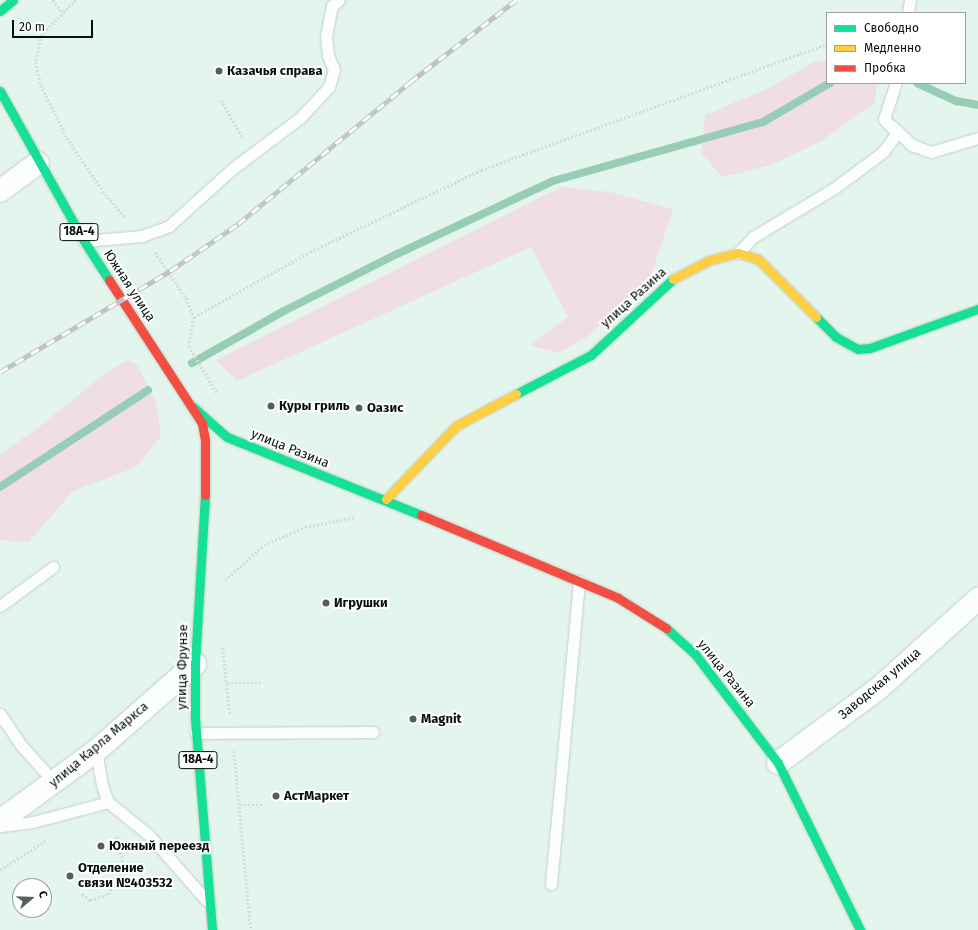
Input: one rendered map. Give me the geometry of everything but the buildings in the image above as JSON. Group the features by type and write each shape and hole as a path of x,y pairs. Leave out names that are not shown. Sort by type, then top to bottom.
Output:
{"street":[{"path":"0,11 13,0"},
{"name":"Южная улица","path":"0,91 38,163 84,241 193,407"},
{"path":"0,191 38,163"},
{"path":"738,253 758,259 836,337 858,349 870,348 978,309"},
{"name":"улица Разина","path":"386,499 456,426 591,355 668,281 710,260 738,253"},
{"name":"улица Разина","path":"193,407 227,437 386,499 579,581 618,598 660,622 683,643 726,692 778,763 860,930"},
{"name":"улица Фрунзе","path":"193,407 202,422 205,440 205,504 195,664 196,733 212,930"},
{"name":"Заводская улица","path":"778,763 878,688 978,599"},
{"name":"улица Карла Маркса","path":"0,821 55,783 96,751 195,664"}],"lane":[{"path":"84,241 142,236 169,226 252,154 300,118 330,87 334,70 328,55 326,36 332,6 339,0"},
{"path":"908,12 910,0"},
{"path":"884,119 895,85"},
{"path":"884,119 912,145 931,152 978,138"},
{"path":"738,253 753,237 833,189 883,152 897,132 884,119"},
{"path":"0,606 53,567"},
{"path":"551,884 579,581"},
{"path":"0,714 21,745 55,783"},
{"path":"196,733 373,732"},
{"path":"96,751 108,802 149,835 209,903"},
{"path":"0,826 33,822 108,802"}],"path":[{"path":"53,0 63,13"},
{"path":"76,0 42,35 36,62 41,85 71,144 105,194 171,272 194,317 189,346 207,375 219,400"},
{"path":"194,317 310,252 481,170 826,44"},
{"path":"221,100 252,154"},
{"path":"224,582 264,545 305,527 361,517"},
{"path":"223,647 240,805 251,930"},
{"path":"227,683 261,683"},
{"path":"82,894 90,900 108,894 120,877 123,866 108,802"},
{"path":"240,805 263,805"}],"shaded area":[{"path":"826,60 826,84 877,84 875,103 821,141 772,165 722,177 702,154 705,115 769,88 812,63"},
{"path":"561,187 610,192 673,209 651,275 590,335 559,353 529,345 568,317 531,247 237,381 216,360"},
{"path":"129,360 138,366 156,403 161,436 136,467 73,491 29,542 0,540 0,454 38,428 108,371"}],"waterway":[{"path":"192,363 284,311 397,254 553,181 763,122 828,84"},
{"path":"919,84 956,101 978,105"},
{"path":"0,487 148,390"}],"railway":[{"path":"0,372 170,271 238,224 410,82 516,0"}],"traffic: fast":[{"path":"0,11 13,0"},
{"path":"0,91 84,241 109,280"},
{"path":"516,394 591,355 673,279"},
{"path":"816,317 836,337 858,349 870,348 978,309"},
{"path":"193,407 227,437 421,515"},
{"path":"205,495 195,664 195,718 212,930"},
{"path":"666,628 695,654 778,763 860,930"}],"traffic: slow":[{"path":"673,279 710,260 738,253 758,259 816,317"},
{"path":"386,499 456,426 516,394"}],"traffic: jam":[{"path":"109,280 202,423 205,440 205,495"},
{"path":"421,515 618,598 666,628"}],"place":[{"name":"Казачья справа","path":"219,71"},
{"name":"Куры гриль","path":"271,406"},
{"name":"Оазис","path":"359,408"},
{"name":"Игрушки","path":"326,603"},
{"name":"Magnit","path":"413,719"},
{"name":"АстМаркет","path":"276,796"},
{"name":"Южный переезд","path":"101,846"},
{"name":"Отделение связи №403532","path":"70,876"}]}
